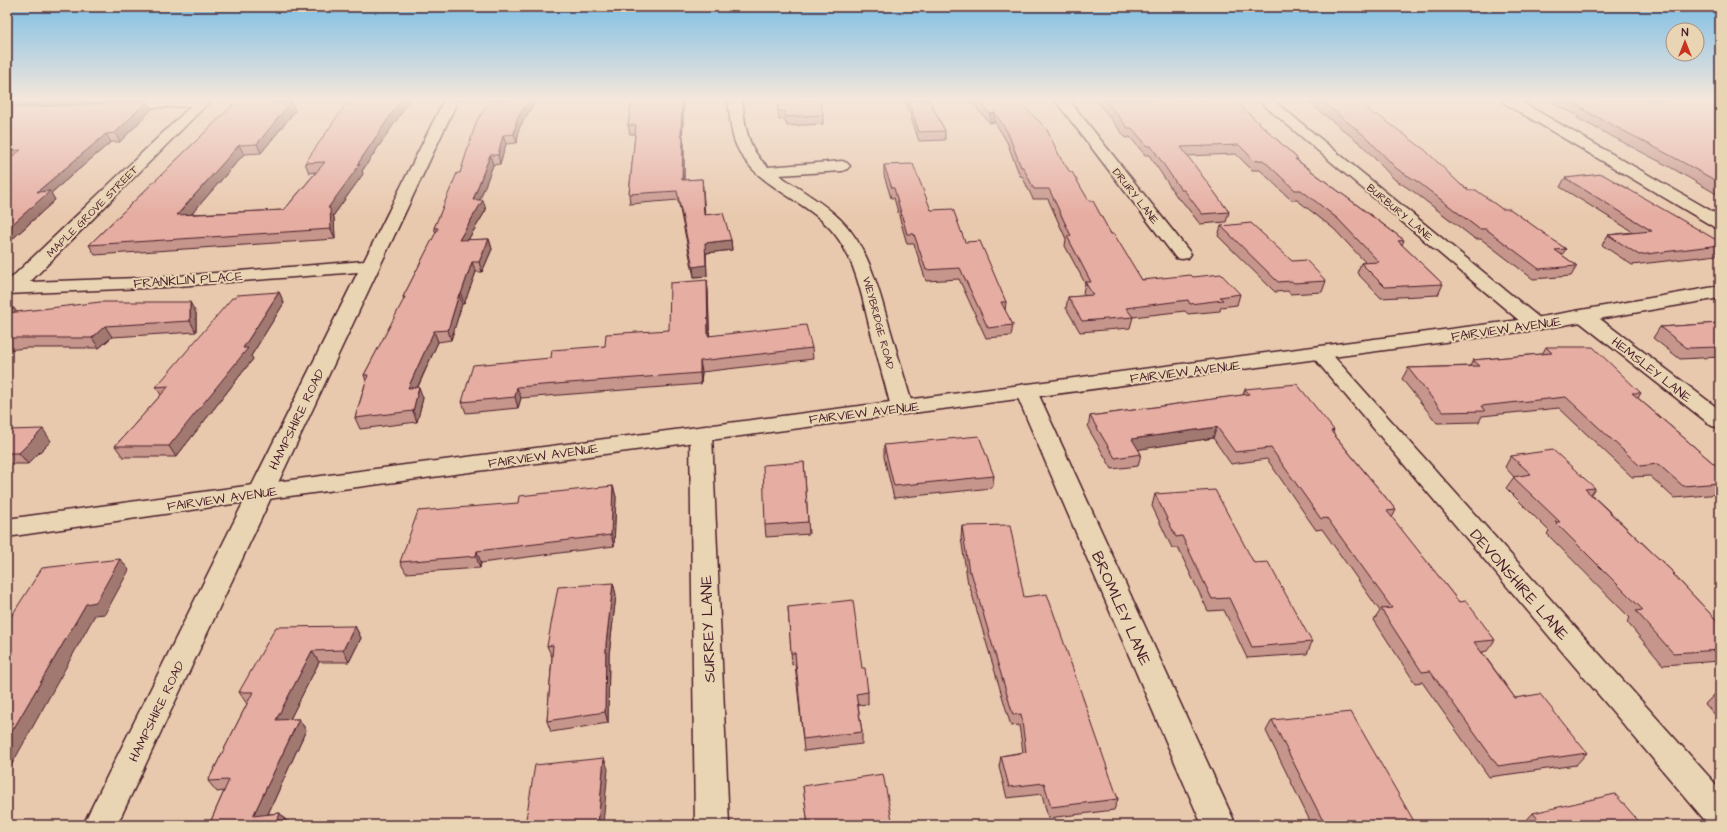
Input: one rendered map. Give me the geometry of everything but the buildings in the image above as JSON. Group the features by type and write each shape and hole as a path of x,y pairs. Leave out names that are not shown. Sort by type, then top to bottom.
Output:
{"street":[{"name":"MAPLE GROVE STREET","path":"10,288 164,139"},
{"name":"HAMPSHIRE ROAD","path":"100,825 432,139"},
{"name":"WEYBRIDGE ROAD","path":"741,139 743,146 754,162 765,172 826,214 846,236 866,273 902,407"},
{"name":"DRURY LANE","path":"1092,139 1182,254"},
{"name":"BURBURY LANE","path":"1312,139 1535,324"},
{"path":"1576,139 1720,223"},
{"path":"765,172 842,166"},
{"name":"FRANKLIN PLACE","path":"10,288 166,282 369,266"},
{"name":"FAIRVIEW AVENUE","path":"7,528 260,492 902,407 1321,354 1535,324 1720,292"},
{"name":"HEMSLEY LANE","path":"1584,316 1720,421"},
{"name":"DEVONSHIRE LANE","path":"1321,354 1720,814"},
{"name":"BROMLEY LANE","path":"1026,391 1219,825"},
{"name":"SURREY LANE","path":"701,434 712,825"}]}
